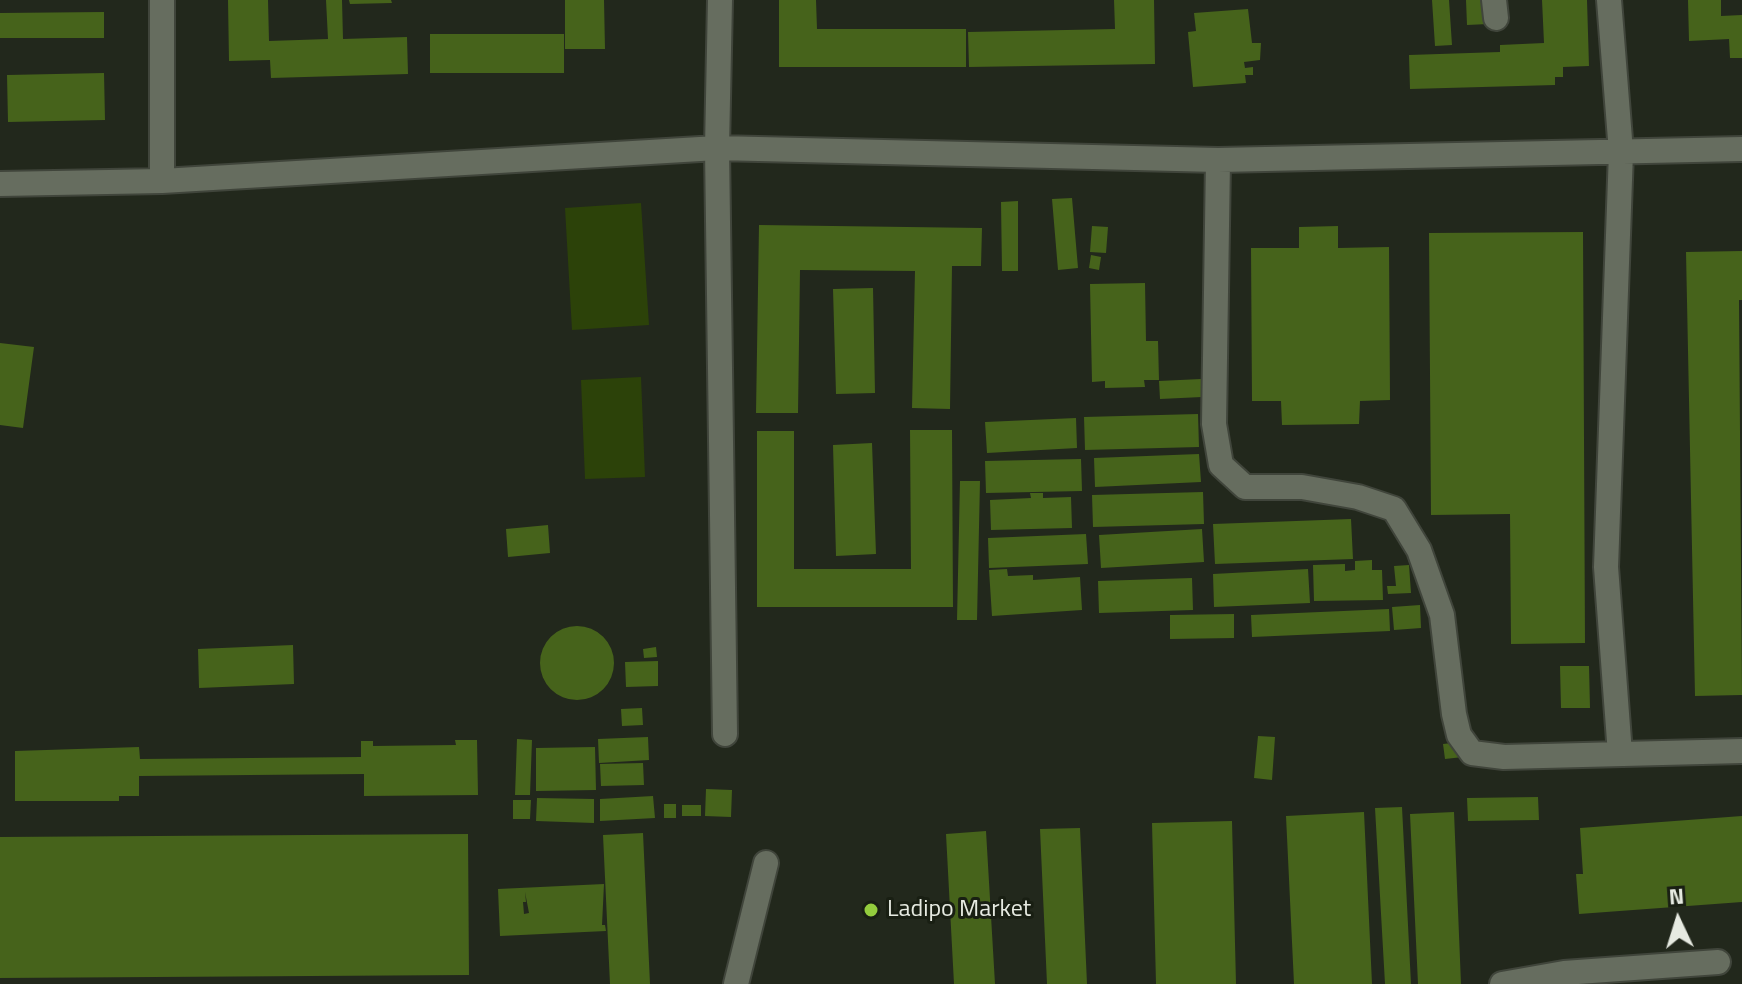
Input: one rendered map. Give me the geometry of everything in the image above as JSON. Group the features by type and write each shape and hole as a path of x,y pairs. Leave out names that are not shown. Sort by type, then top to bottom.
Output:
{"street":[{"path":"162,0 162,181"},
{"path":"720,0 717,148 725,734"},
{"path":"1609,0 1621,152 1606,567 1620,754"},
{"path":"0,184 162,181 717,148 1218,160 1742,149"},
{"path":"1218,160 1214,424 1221,465 1245,487 1302,487 1358,497 1394,509 1419,550 1442,615 1454,714 1459,735 1472,753 1504,757 1742,751"},
{"path":"736,984 766,863"},
{"path":"1502,984 1564,973 1718,962"}],"green space":[{"path":"641,203 649,325 572,330 565,208"},
{"path":"641,377 645,477 585,479 581,380"}],"building":[{"path":"228,0 268,0 269,41 328,39 326,0 342,0 343,39 407,37 408,74 271,78 270,60 229,61"},
{"path":"349,0 391,0 392,3 350,4"},
{"path":"565,0 604,0 605,49 565,49"},
{"path":"779,0 816,0 817,29 966,29 966,67 779,67"},
{"path":"1114,0 1154,0 1155,64 969,67 968,32 1115,29"},
{"path":"1432,0 1449,0 1452,45 1435,46"},
{"path":"1466,0 1487,0 1488,24 1467,25"},
{"path":"1542,0 1587,0 1589,66 1563,67 1563,77 1555,77 1555,85 1410,89 1409,55 1500,52 1500,45 1544,43"},
{"path":"1688,0 1721,0 1721,16 1742,15 1742,58 1730,58 1729,39 1689,41"},
{"path":"1248,9 1252,43 1261,43 1260,60 1244,62 1245,68 1253,67 1253,75 1245,75 1246,83 1193,87 1188,32 1196,31 1194,13"},
{"path":"104,12 104,38 0,38 0,13"},
{"path":"430,34 564,34 564,73 430,73"},
{"path":"104,73 105,120 8,122 7,75"},
{"path":"1072,198 1078,268 1058,270 1052,199"},
{"path":"1018,201 1018,271 1002,271 1001,202"},
{"path":"759,225 982,228 981,266 952,266 950,409 912,408 915,271 800,270 798,413 756,413"},
{"path":"1092,226 1108,227 1106,253 1090,252"},
{"path":"1338,226 1338,248 1389,247 1390,400 1360,401 1359,424 1282,425 1281,401 1252,401 1251,248 1299,248 1299,227"},
{"path":"1583,232 1585,643 1511,644 1510,514 1431,515 1429,233"},
{"path":"1742,251 1742,300 1739,300 1742,695 1695,696 1686,252"},
{"path":"1091,255 1101,257 1099,270 1089,268"},
{"path":"1145,283 1146,341 1158,341 1159,380 1144,380 1145,387 1105,388 1105,381 1092,382 1090,284"},
{"path":"873,288 875,393 836,394 833,289"},
{"path":"0,343 34,347 23,428 0,425"},
{"path":"1201,379 1202,397 1160,399 1159,381"},
{"path":"1198,414 1199,447 1085,450 1084,417"},
{"path":"1076,418 1077,448 987,453 985,422"},
{"path":"910,430 952,430 953,607 757,607 757,431 794,431 794,569 911,569"},
{"path":"872,443 876,554 836,556 833,445"},
{"path":"1199,454 1201,482 1095,487 1094,458"},
{"path":"1081,459 1082,491 986,493 985,461"},
{"path":"960,481 980,481 977,620 957,620"},
{"path":"1203,492 1204,524 1093,527 1092,495"},
{"path":"1030,493 1043,493 1043,498 1071,497 1072,528 991,530 990,500 1031,498"},
{"path":"1351,519 1353,559 1215,564 1213,524"},
{"path":"548,525 550,553 508,557 506,529"},
{"path":"1202,529 1204,562 1101,568 1099,535"},
{"path":"1086,534 1088,564 989,568 988,538"},
{"path":"1372,560 1372,570 1382,570 1383,600 1314,601 1313,565 1345,564 1345,571 1355,570 1355,561"},
{"path":"1409,565 1411,593 1388,594 1387,586 1396,586 1394,566"},
{"path":"1007,569 1008,576 1033,575 1033,580 1080,577 1082,610 992,616 989,570"},
{"path":"1308,569 1310,603 1214,607 1213,574"},
{"path":"1192,578 1193,610 1099,613 1098,581"},
{"path":"1420,605 1421,628 1394,630 1392,607"},
{"path":"1389,609 1390,631 1252,637 1251,615"},
{"path":"1234,614 1234,638 1170,639 1170,615"},
{"path":"577,626 598,632 608,642 614,663 608,684 598,694 577,700 556,694 546,684 540,663 546,642 556,632"},
{"path":"293,645 294,684 199,688 198,649"},
{"path":"656,647 657,657 644,658 643,649"},
{"path":"658,661 658,686 626,687 625,662"},
{"path":"1560,666 1589,666 1590,708 1561,708"},
{"path":"642,708 643,725 622,726 621,709"},
{"path":"1258,736 1275,737 1272,780 1254,778"},
{"path":"648,737 649,760 599,763 598,739"},
{"path":"517,739 532,740 530,795 515,795"},
{"path":"455,740 477,740 478,795 364,796 364,774 139,776 139,796 119,796 119,801 15,801 15,751 139,747 140,759 361,757 361,741 373,741 373,746 456,745"},
{"path":"1461,742 1463,757 1445,759 1443,744"},
{"path":"595,747 596,790 536,791 536,748"},
{"path":"643,763 644,785 601,786 600,764"},
{"path":"706,789 732,790 731,817 705,816"},
{"path":"653,796 655,818 600,821 600,799"},
{"path":"1538,797 1539,820 1468,821 1467,798"},
{"path":"537,798 594,799 594,823 536,821"},
{"path":"513,800 531,800 530,819 513,819"},
{"path":"664,804 676,804 676,818 664,818"},
{"path":"682,805 701,805 701,816 682,816"},
{"path":"1402,807 1411,984 1385,984 1375,808"},
{"path":"1364,812 1372,984 1294,984 1286,816"},
{"path":"1454,812 1461,984 1418,984 1410,814"},
{"path":"1742,816 1742,902 1579,914 1576,874 1583,874 1580,828"},
{"path":"1232,821 1236,984 1156,984 1152,823"},
{"path":"1080,828 1087,984 1047,984 1040,829"},
{"path":"986,831 995,984 954,984 946,834"},
{"path":"643,833 650,984 610,984 603,835"},
{"path":"468,834 469,975 0,978 0,837"},
{"path":"604,884 602,925 605,925 606,931 500,936 498,889","holes":["525,892 529,913 524,914"]}],"place":[{"name":"Ladipo Market","path":"871,910"}]}
